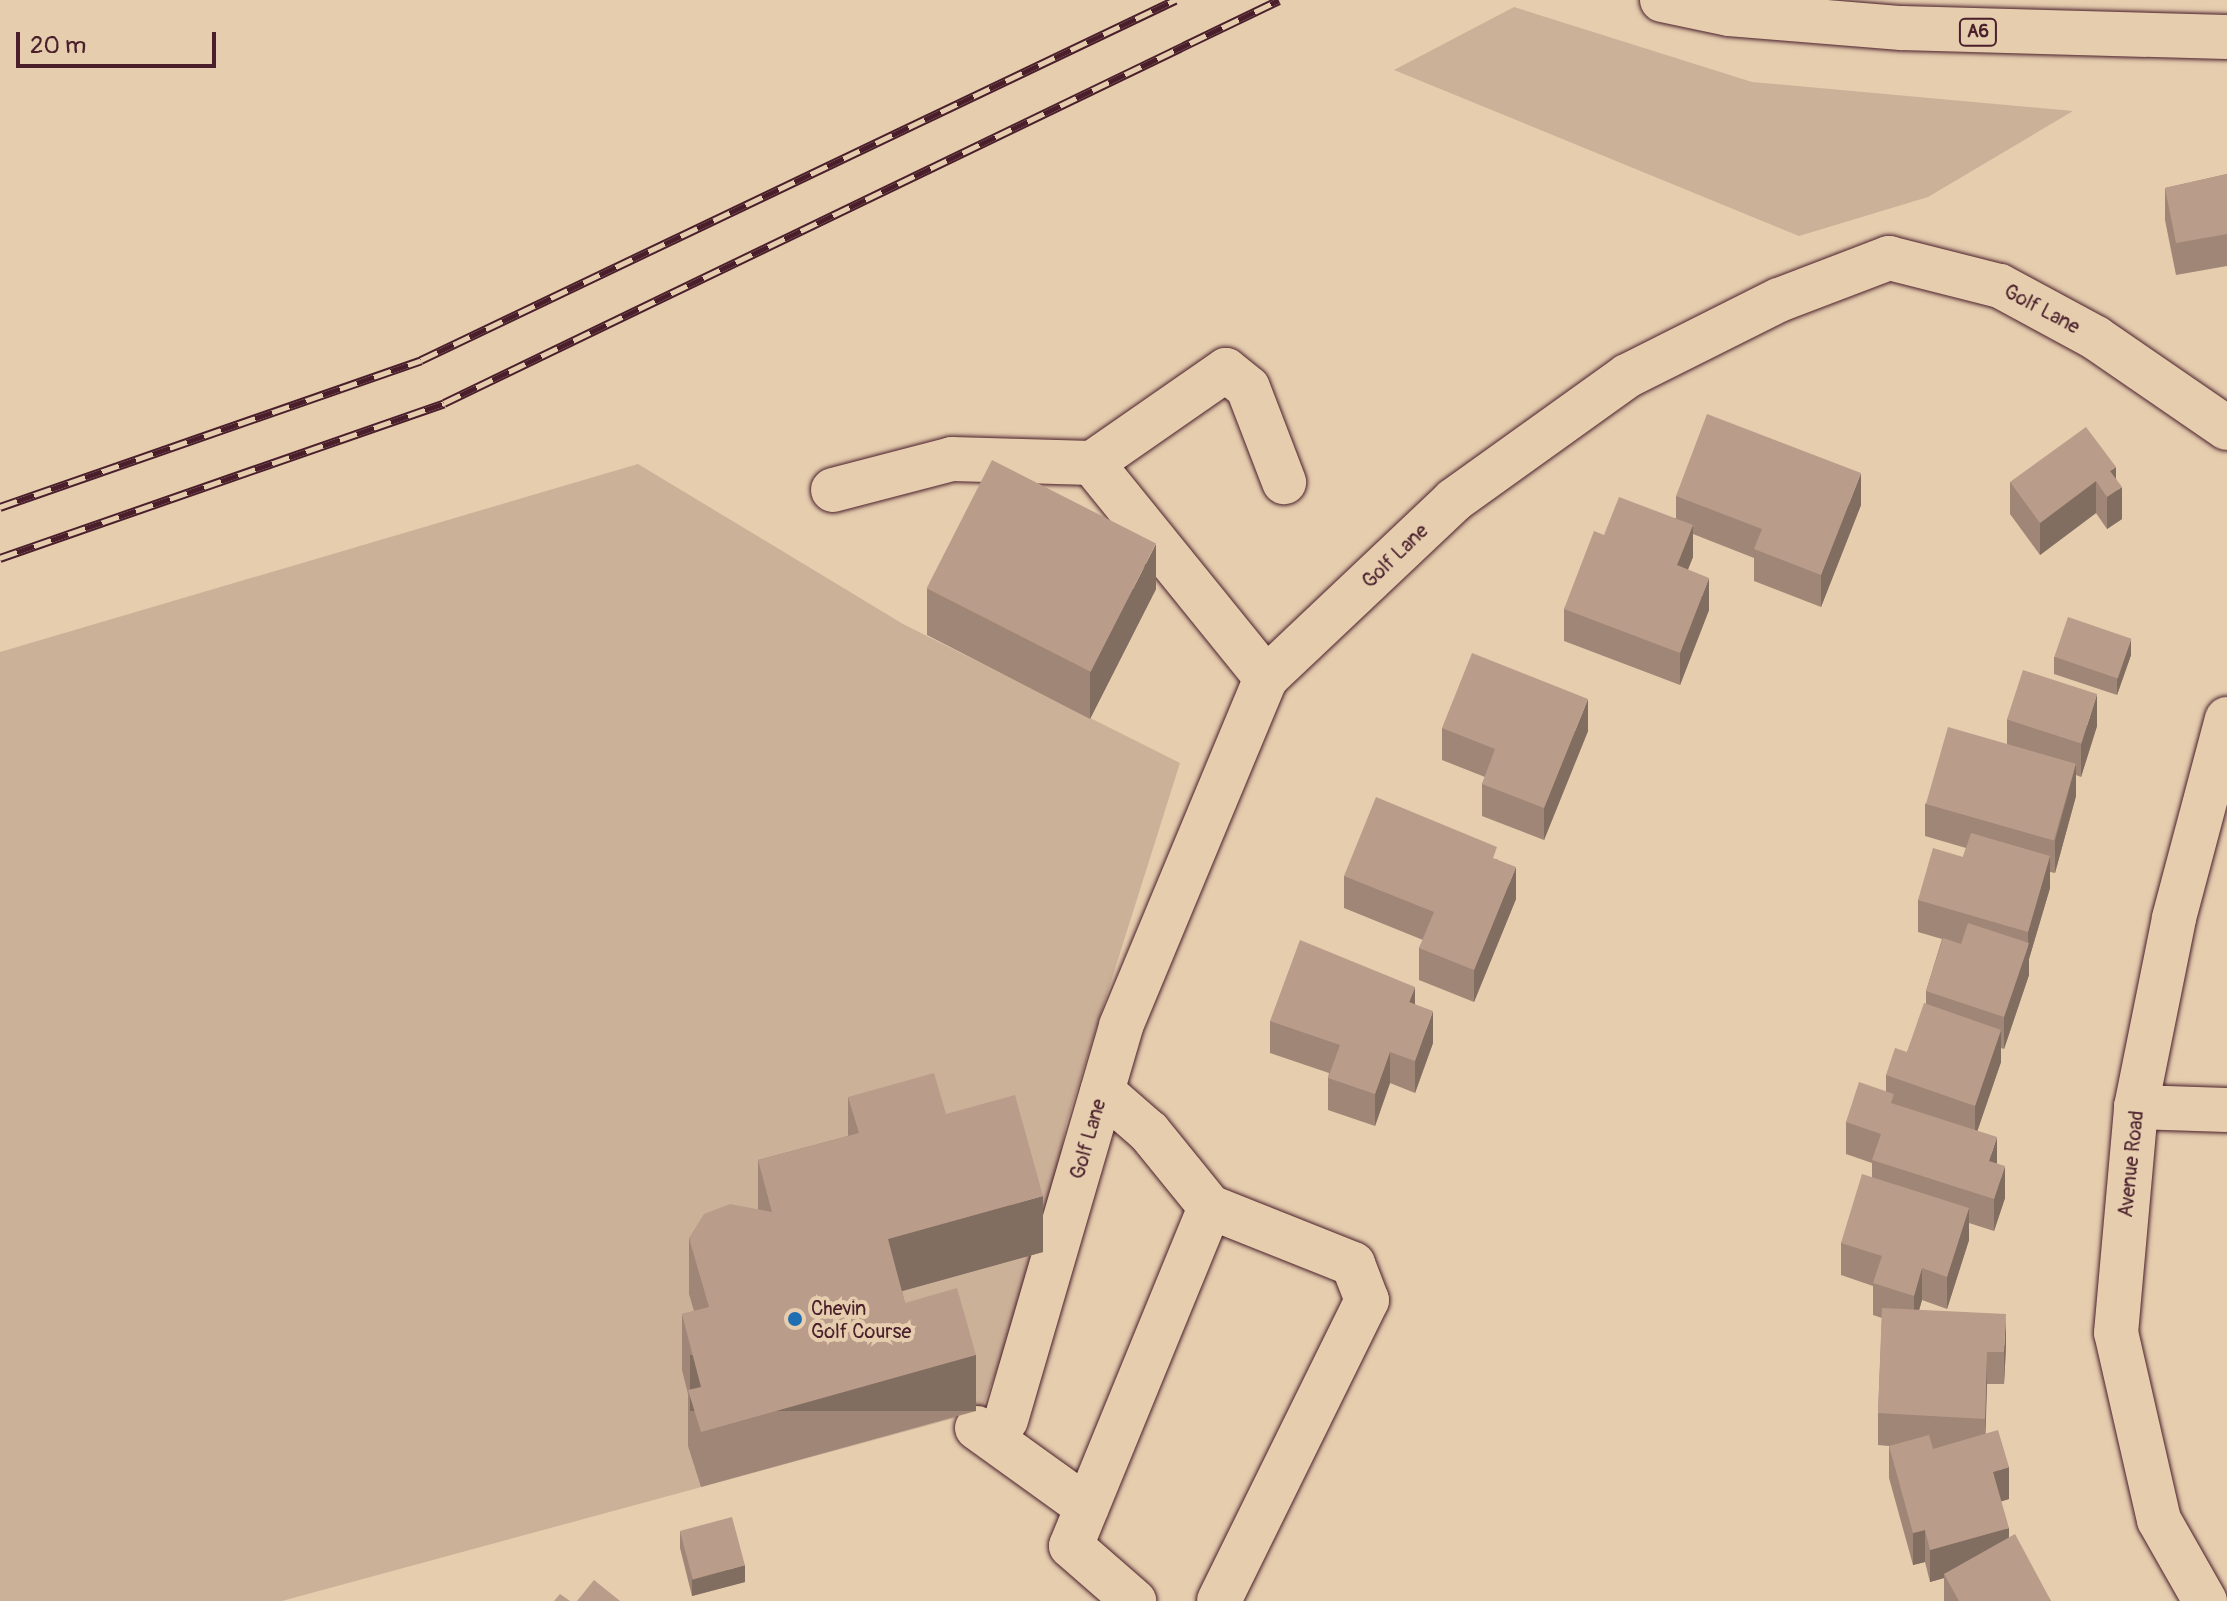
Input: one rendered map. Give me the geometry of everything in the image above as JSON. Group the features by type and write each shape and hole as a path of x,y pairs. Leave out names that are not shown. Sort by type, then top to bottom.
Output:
{"main road":[{"name":"A6","path":"1662,0 1729,14 2045,35 2227,37"},
{"name":"Golf Lane","path":"1087,1507 991,1424 1121,1026 1266,678 1454,500 1546,428 1627,376 1779,300 1889,258 2000,286 2096,338 2227,428"},
{"path":"833,490 952,459 1092,463 1226,370 1248,388 1284,482"},
{"path":"1092,463 1266,678"},
{"name":"Avenue Road","path":"2205,1601 2159,1520 2116,1333 2136,1107 2174,918 2227,719"},
{"path":"1102,1091 1149,1132 1210,1207 1353,1264 1367,1300 1219,1601"},
{"path":"2136,1107 2227,1110"},
{"path":"1134,1601 1071,1546 1210,1207"}],"shaded area":[{"path":"1514,7 1752,82 2073,111 1928,197 1799,236 1394,70"},
{"path":"638,464 903,624 1180,763 1066,1124 1044,1251 981,1411 282,1601 0,1601 0,652"}],"building":[{"path":"2227,174 2227,234 2176,243 2165,188"},
{"path":"1707,414 1861,473 1821,575 1754,549 1762,529 1676,496"},
{"path":"2086,427 2116,467 2110,471 2122,487 2107,497 2096,481 2040,523 2010,482"},
{"path":"992,460 1156,544 1091,672 927,588"},
{"path":"1619,497 1693,525 1677,565 1709,578 1680,653 1564,609 1594,531 1604,535"},
{"path":"2068,617 2131,639 2118,679 2054,657"},
{"path":"1472,653 1588,699 1544,808 1482,784 1495,749 1442,728"},
{"path":"2023,670 2097,694 2081,744 2007,719"},
{"path":"1948,727 2076,764 2054,841 1926,804"},
{"path":"1376,797 1497,847 1493,858 1516,867 1474,970 1419,948 1434,912 1344,876"},
{"path":"1971,833 2050,856 2028,932 1918,900 1933,848 1963,857"},
{"path":"1968,923 2029,943 2004,1017 1926,991 1943,938 1961,944"},
{"path":"1300,940 1415,987 1409,1002 1433,1011 1415,1061 1390,1052 1375,1094 1328,1078 1340,1045 1270,1021"},
{"path":"1924,1003 2001,1030 1975,1106 1886,1075 1895,1048 1907,1052"},
{"name":"Chevin Golf Course","path":"934,1073 946,1114 1015,1095 1043,1196 888,1239 905,1303 957,1288 976,1355 701,1432 688,1390 701,1387 682,1314 709,1307 689,1238 704,1214 730,1204 772,1212 758,1160 859,1133 848,1097"},
{"path":"1859,1082 1894,1094 1891,1103 1997,1137 1989,1161 2005,1166 1994,1199 1872,1160 1881,1134 1846,1122"},
{"path":"1862,1174 1969,1208 1947,1277 1922,1268 1914,1296 1873,1283 1882,1256 1841,1243"},
{"path":"1882,1308 2006,1314 2004,1352 1987,1352 1985,1419 1878,1413"},
{"path":"1998,1430 2009,1467 1993,1472 2009,1528 1930,1550 1925,1530 1913,1533 1889,1446 1929,1435 1933,1449"},
{"path":"732,1517 745,1565 693,1579 680,1531"},
{"path":"2015,1534 2051,1601 1959,1601 1944,1574"},
{"path":"594,1580 620,1601 577,1601"},
{"path":"560,1594 570,1601 554,1601"}],"railway":[{"path":"0,507 421,360 1175,0"},
{"path":"0,558 444,403 1279,0"}],"place":[{"name":"Chevin Golf Course","path":"795,1319"}]}
